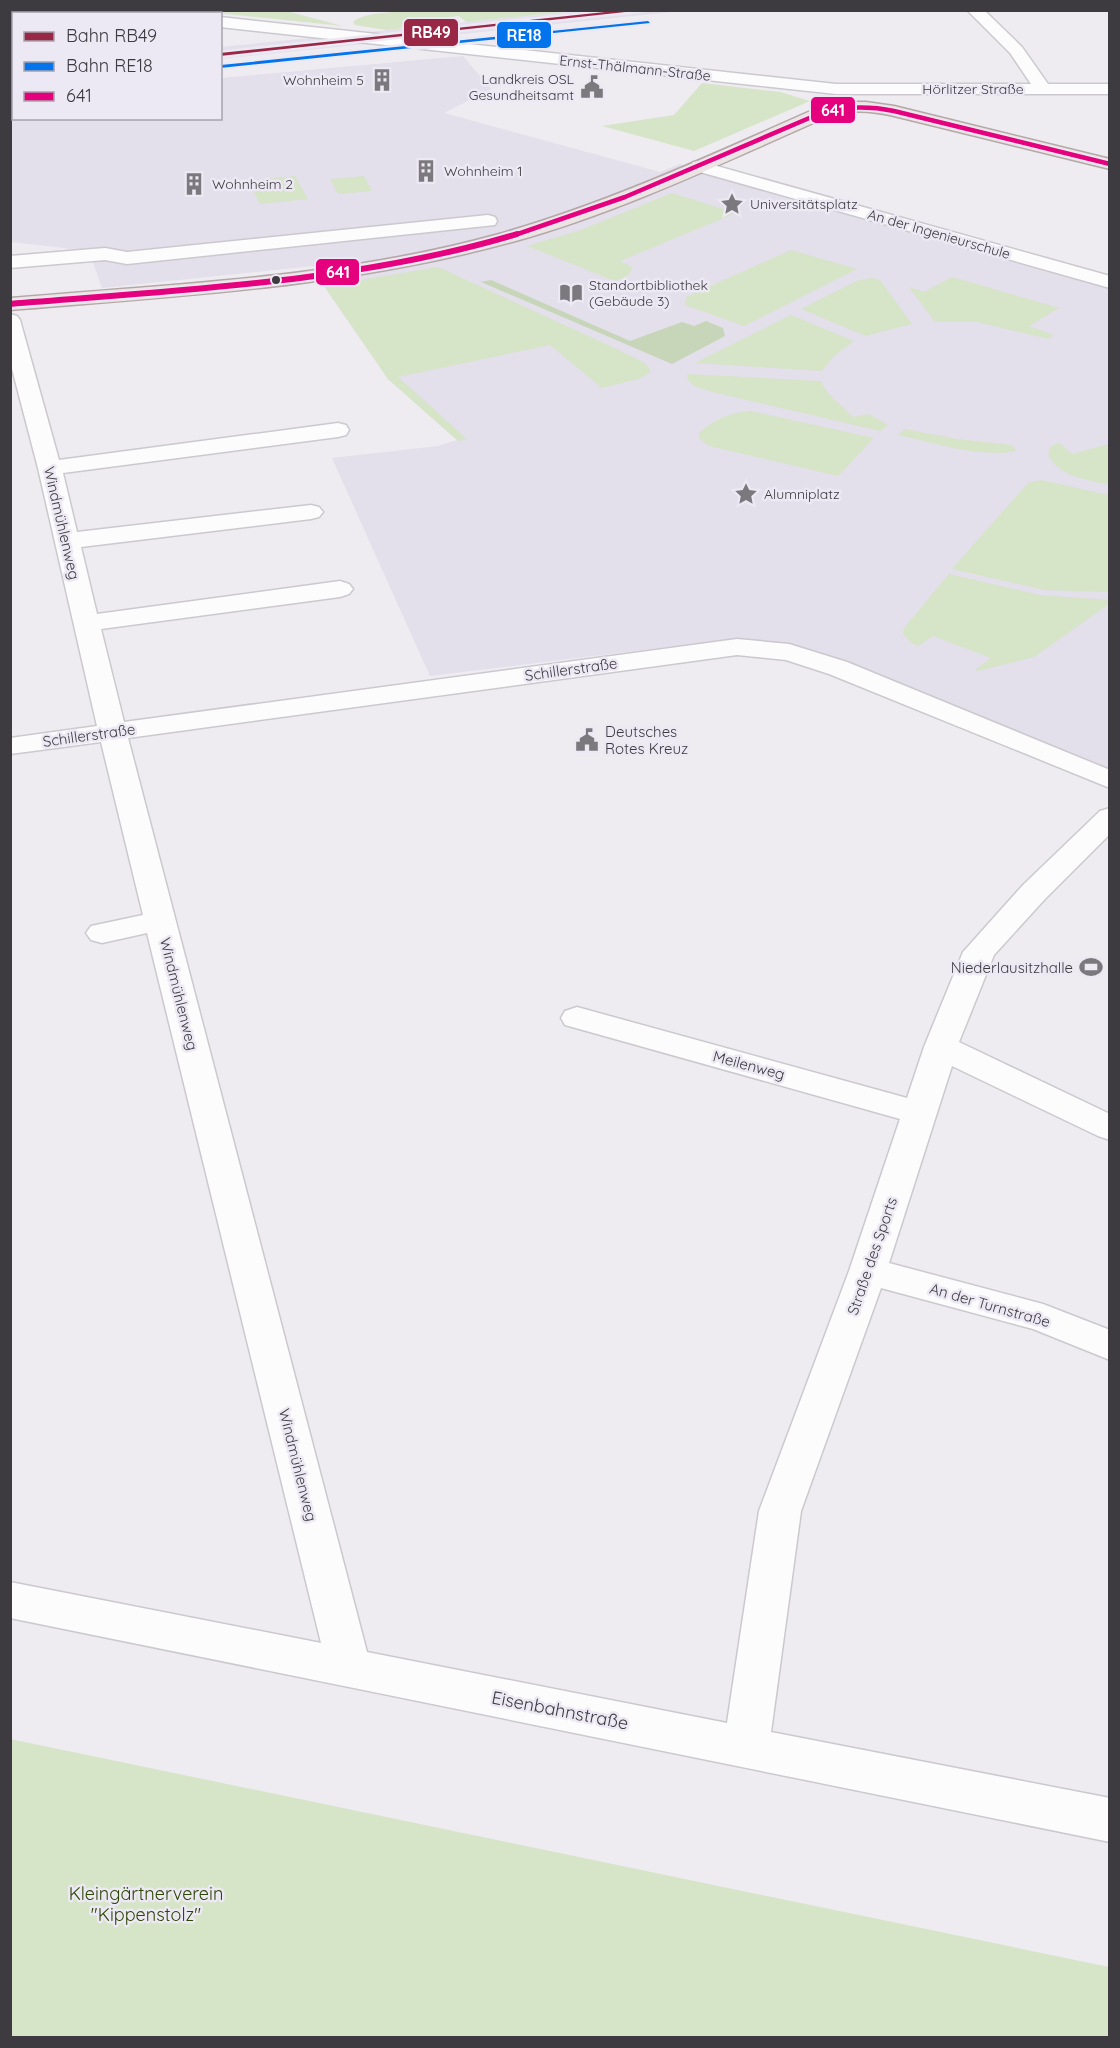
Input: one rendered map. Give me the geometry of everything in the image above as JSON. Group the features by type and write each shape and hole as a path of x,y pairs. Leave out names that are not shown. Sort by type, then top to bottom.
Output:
{"main road":[{"path":"10,304 233,285 358,270 422,258 545,227 628,196 832,109 852,106 894,111 1110,164"}],"street":[{"path":"976,11 1016,50 1043,89"},
{"name":"Ernst-Thälmann-Straße","path":"222,22 836,89"},
{"name":"Hörlitzer Straße","path":"836,89 1110,89"},
{"name":"An der Ingenieurschule","path":"699,166 1110,282"},
{"path":"10,262 105,254 127,258 488,221"},
{"name":"Windmühlenweg","path":"10,320 19,385 50,468 112,732 350,1668"},
{"path":"50,468 338,430"},
{"path":"67,541 311,512"},
{"path":"86,623 340,589"},
{"name":"Schillerstraße","path":"10,746 737,647 789,652 838,668 1110,780"},
{"name":"Straße des Sports","path":"746,1747 780,1511 868,1271 941,1047 979,952 1034,892 1110,817"},
{"path":"102,933 160,921"},
{"name":"Meilenweg","path":"578,1018 920,1113"},
{"path":"941,1047 1110,1128"},
{"name":"An der Turnstraße","path":"868,1271 1043,1318 1110,1346"},
{"name":"Eisenbahnstraße","path":"10,1600 1110,1820"}],"shaded area":[{"path":"578,11 682,11 222,59 222,47"},
{"path":"463,56 491,89 444,113 660,172 680,164 1109,284 1109,772 748,641 699,643 430,676 332,458 438,446 457,440 388,379 324,286 313,266 102,288 89,251 11,242 11,97 12,120 222,120 222,78"}],"green space":[{"path":"422,10 575,11 466,22 459,16 439,18 444,24 386,30 355,25 353,22 358,18 375,14"},
{"path":"198,11 286,11 343,26 222,12"},
{"path":"702,83 780,92 810,101 694,151 602,126 674,115"},
{"path":"295,176 308,199 260,204 248,181"},
{"path":"364,176 372,191 338,194 330,179"},
{"path":"672,193 736,213 620,261 632,267 632,270 615,281 527,246 581,230"},
{"path":"791,250 857,269 744,326 685,305 686,297"},
{"path":"438,267 645,363 650,373 638,379 602,388 550,345 398,377 467,439 458,441 388,379 324,286"},
{"path":"952,277 1059,308 1029,326 1054,335 1049,339 977,322 935,322 909,287 924,292"},
{"path":"871,278 880,280 912,324 866,336 801,309 859,280"},
{"path":"491,280 630,341 682,322 694,326 706,321 723,328 725,336 672,364 481,282"},
{"path":"791,315 854,341 834,356 822,371 695,363"},
{"path":"687,374 821,381 827,392 853,417 869,414 888,425 880,431 712,392 694,386 688,380"},
{"path":"750,411 874,438 838,476 709,446 699,438 699,433 716,420 735,413"},
{"path":"905,429 957,439 1012,445 1016,451 987,453 972,451 898,435"},
{"path":"1059,443 1072,454 1109,444 1109,485 1073,476 1057,467 1048,452 1051,446"},
{"path":"1041,480 1109,495 1109,592 1045,590 952,569 1028,483"},
{"path":"949,574 1040,595 1109,600 1109,604 1034,657 978,671 975,670 991,658 933,636 918,646 911,643 903,634 904,628"},
{"name":"Kleingärtnerverein \"Kippenstolz\"","path":"10,1739 1109,1967 1109,2037 11,2037"}],"rail line":[{"name":"RB49","path":"222,55 642,10"},
{"name":"RE18","path":"222,67 648,22"}],"transit line":[{"name":"641","path":"10,304 197,289 321,275 444,253 505,238 586,212 665,181 821,113 839,109 867,107 894,111 1110,164"}],"place":[{"name":"Wohnheim 5","path":"382,80"},
{"name":"Landkreis OSL Gesundheitsamt","path":"592,87"},
{"name":"Wohnheim 1","path":"426,171"},
{"name":"Wohnheim 2","path":"194,184"},
{"name":"Universitätsplatz","path":"732,204"},
{"name":"Standortbibliothek (Gebäude 3)","path":"571,293"},
{"name":"Alumniplatz","path":"746,494"},
{"name":"Deutsches Rotes Kreuz","path":"587,740"},
{"name":"Niederlausitzhalle","path":"1091,967"}]}
